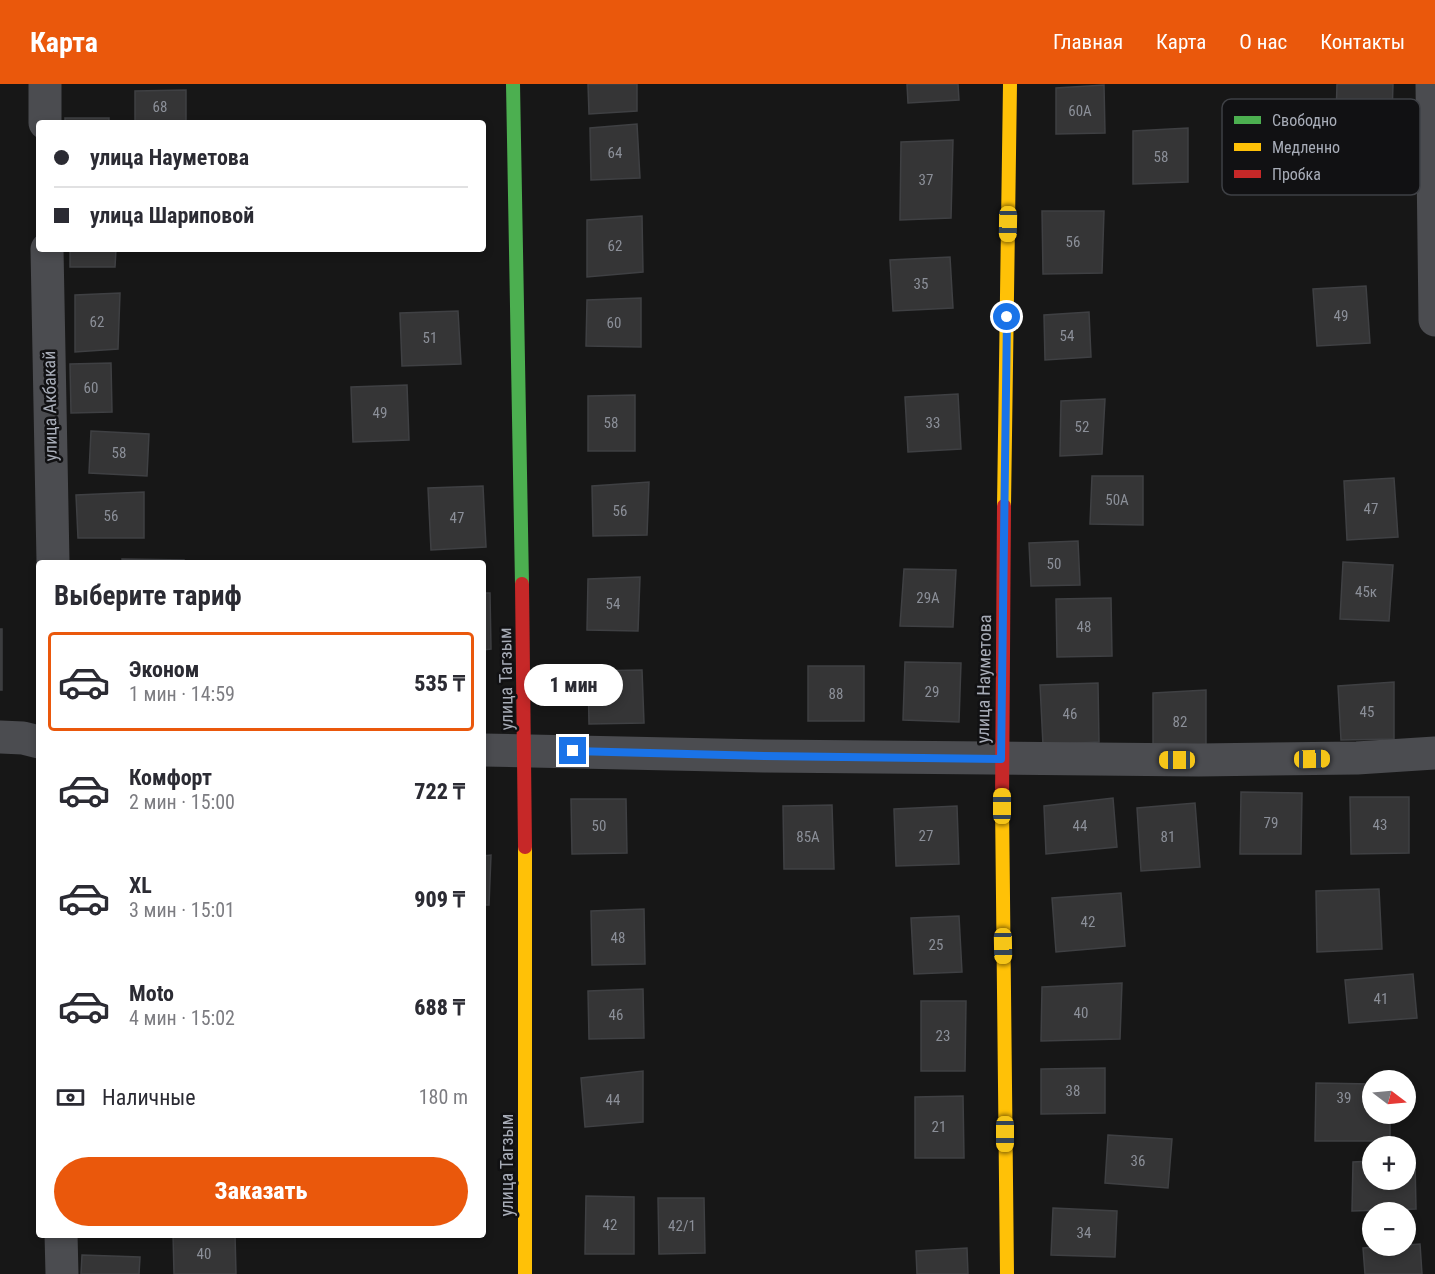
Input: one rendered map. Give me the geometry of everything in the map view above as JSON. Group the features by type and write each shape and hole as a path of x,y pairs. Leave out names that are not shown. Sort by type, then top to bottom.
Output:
{"street":[{"path":"45,84 45,120"},
{"name":"улица Тагзым","path":"513,84 525,750 525,1274"},
{"name":"улица Науметова","path":"1007,1274 1001,759 1010,84"},
{"path":"1432,84 1435,320"},
{"name":"улица Акбакай","path":"47,252 52,560"},
{"path":"0,737 36,741"},
{"path":"486,750 764,756 1199,760 1357,758 1435,753"},
{"path":"61,1238 62,1274"}],"building":[{"path":"588,84 637,84 637,111 589,114"},
{"path":"907,84 958,84 959,100 908,103"},
{"path":"1337,84 1393,84 1393,99 1337,99"},
{"path":"1104,85 1105,133 1056,134 1056,88"},
{"path":"186,90 186,120 135,120 135,91"},
{"path":"65,118 109,118 109,120 65,120"},
{"path":"637,124 640,178 591,180 590,128"},
{"path":"1188,128 1188,182 1133,184 1133,131"},
{"path":"953,140 951,218 900,220 901,142"},
{"path":"1042,211 1104,211 1102,273 1043,274"},
{"path":"642,216 643,272 587,277 587,220"},
{"path":"70,252 116,252 115,267 70,267"},
{"path":"950,257 953,308 893,311 890,260"},
{"path":"1366,286 1370,343 1317,346 1313,289"},
{"path":"120,293 118,349 75,352 75,295"},
{"path":"641,298 641,347 586,346 587,300"},
{"path":"458,311 461,364 402,366 400,313"},
{"path":"1089,312 1091,357 1045,360 1044,315"},
{"path":"111,363 112,412 71,413 70,364"},
{"path":"407,385 409,440 353,442 351,387"},
{"path":"958,394 961,449 908,452 905,397"},
{"path":"635,395 635,451 588,451 588,396"},
{"path":"1105,399 1102,454 1060,456 1061,401"},
{"path":"91,431 149,434 147,476 89,473"},
{"path":"1092,476 1143,476 1143,525 1090,524"},
{"path":"1394,478 1398,537 1347,540 1344,481"},
{"path":"649,482 647,535 593,536 592,486"},
{"path":"483,486 486,547 431,550 428,488"},
{"path":"144,492 144,538 78,538 76,495"},
{"path":"1078,541 1080,585 1031,586 1029,543"},
{"path":"122,559 184,560 122,560"},
{"path":"1343,562 1393,565 1389,621 1340,619"},
{"path":"904,569 956,570 953,627 900,626"},
{"path":"640,577 638,631 587,630 588,579"},
{"path":"486,593 490,593 491,649 486,650"},
{"path":"1111,598 1112,656 1057,657 1056,599"},
{"path":"0,629 2,629 2,690 0,690"},
{"path":"905,662 961,663 959,722 903,720"},
{"path":"808,666 864,666 864,721 808,721"},
{"path":"642,670 644,723 589,724 588,671"},
{"path":"1394,682 1394,739 1341,740 1338,686"},
{"path":"1098,683 1099,742 1043,745 1040,685"},
{"path":"1206,690 1206,750 1153,752 1153,693"},
{"path":"1241,792 1302,793 1301,854 1240,854"},
{"path":"1350,797 1409,797 1409,853 1351,854"},
{"path":"1113,798 1117,847 1046,854 1044,806"},
{"path":"571,799 626,799 627,853 572,854"},
{"path":"1195,803 1200,867 1141,871 1137,808"},
{"path":"832,805 834,869 784,869 783,806"},
{"path":"957,806 959,864 896,866 894,809"},
{"path":"491,855 489,905 486,905 486,856"},
{"path":"1379,889 1382,949 1317,952 1316,891"},
{"path":"1121,893 1125,946 1056,952 1052,898"},
{"path":"644,909 645,964 592,965 591,911"},
{"path":"959,916 962,972 914,974 911,918"},
{"path":"1413,974 1417,1018 1349,1023 1345,980"},
{"path":"1122,983 1120,1039 1041,1041 1042,987"},
{"path":"643,989 644,1038 589,1039 588,991"},
{"path":"921,1001 966,1001 965,1071 921,1071"},
{"path":"1105,1068 1105,1113 1041,1114 1041,1069"},
{"path":"643,1071 643,1122 585,1127 581,1078"},
{"path":"1316,1083 1362,1084 1362,1124 1390,1124 1390,1136 1362,1136 1362,1141 1315,1141"},
{"path":"963,1096 964,1158 915,1158 915,1097"},
{"path":"1108,1135 1172,1139 1168,1188 1105,1183"},
{"path":"1353,1162 1362,1162 1362,1190 1416,1190 1416,1202 1362,1202 1362,1211 1352,1211"},
{"path":"586,1196 634,1197 634,1254 585,1254"},
{"path":"658,1198 704,1198 705,1253 659,1254"},
{"path":"1053,1208 1117,1211 1115,1257 1051,1255"},
{"path":"173,1238 235,1238 236,1274 174,1274"},
{"path":"1416,1244 1420,1244 1422,1274 1365,1274 1364,1256 1416,1256"},
{"path":"967,1248 968,1274 917,1274 916,1251"},
{"path":"82,1255 140,1257 139,1274 81,1274"}],"traffic: fast":[{"path":"513,84 522,584"}],"traffic: slow":[{"path":"1004,506 1010,84"},
{"path":"1002,803 1007,1274"},
{"path":"525,847 525,1274"}],"traffic: jam":[{"path":"1002,803 1004,506"},
{"path":"522,584 525,847"}],"route":[{"path":"573,751 1001,759 1007,317"}]}
